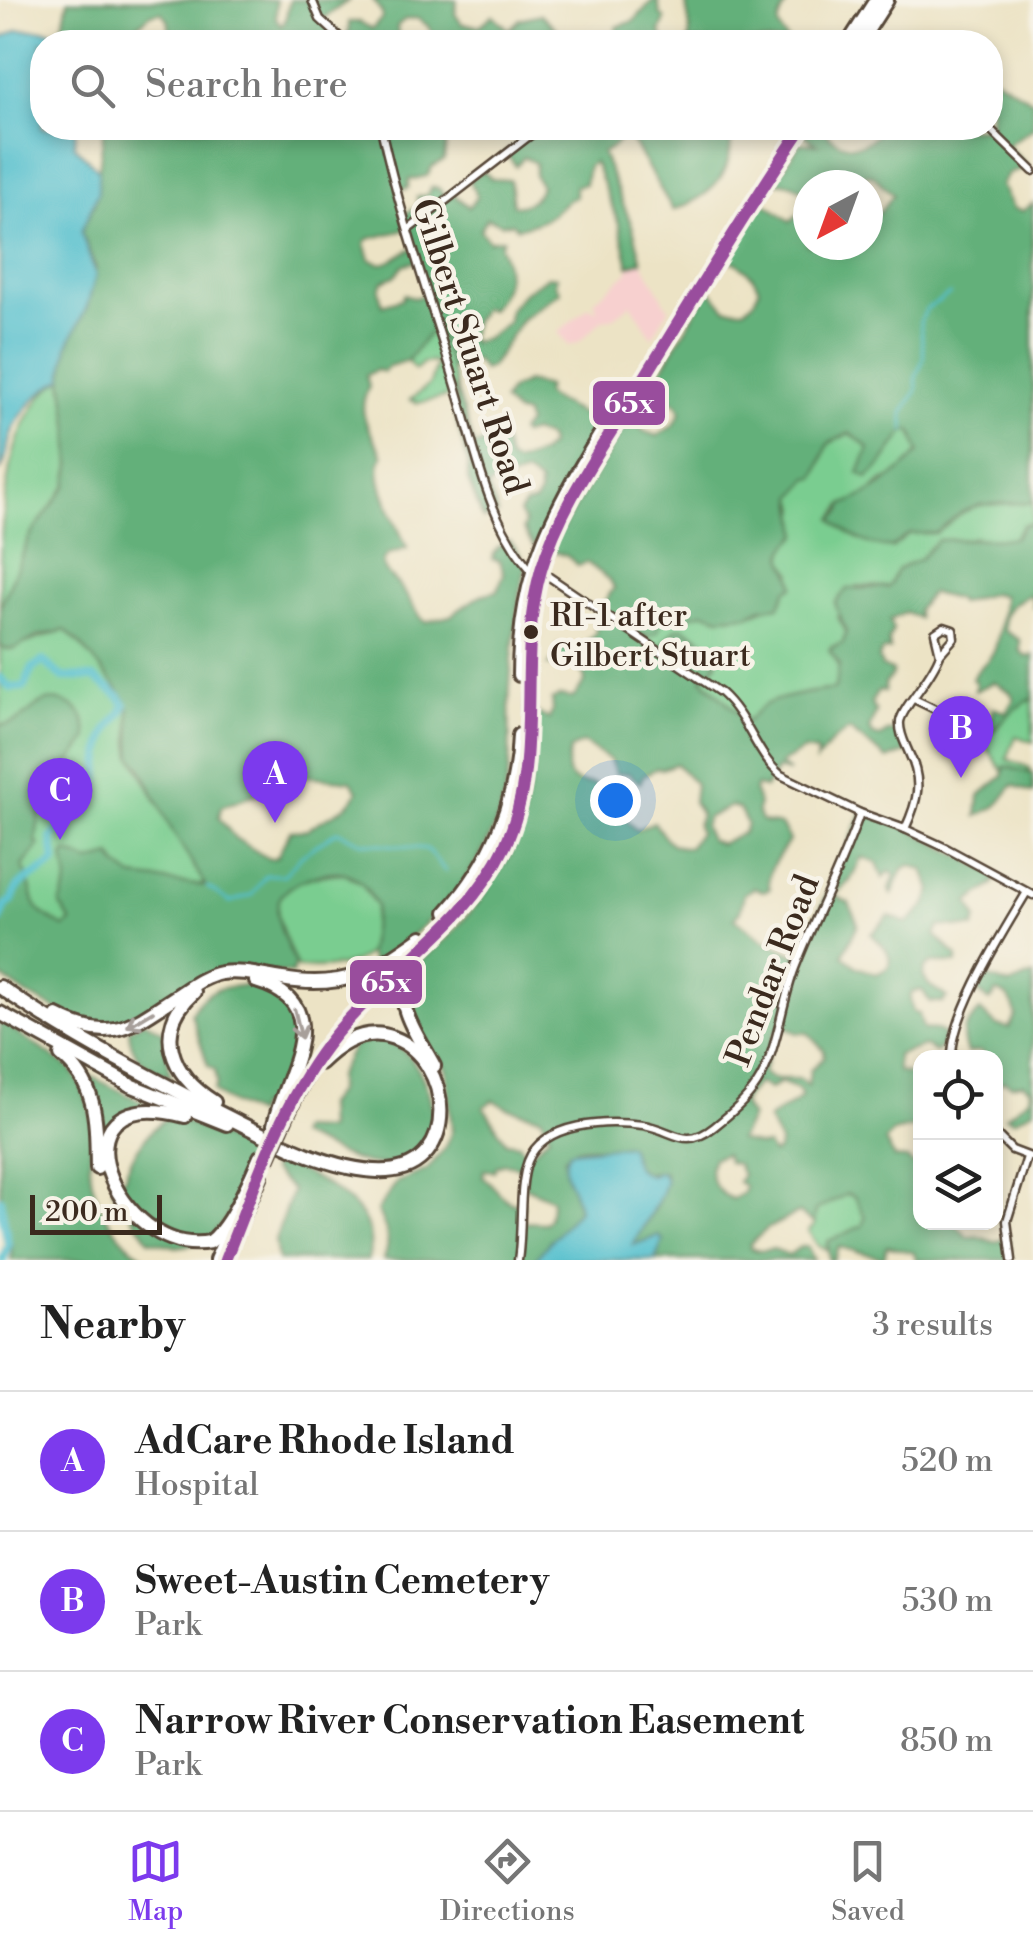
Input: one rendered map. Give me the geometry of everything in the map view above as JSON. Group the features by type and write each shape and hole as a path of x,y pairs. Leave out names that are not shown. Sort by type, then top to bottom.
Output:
{"highway":[{"path":"857,30 876,0"},
{"path":"868,30 887,0"},
{"path":"277,1127 336,1033 424,940 471,882 495,840 506,810 518,743 519,634 562,497 784,140"},
{"path":"536,571 568,506 794,140"},
{"path":"651,368 650,362 720,240"},
{"path":"0,986 75,1026 111,1032 134,1024 212,976 236,972 306,984 334,984 365,973 424,940"},
{"path":"0,1014 115,1078 316,1162 358,1174 400,1174 428,1160 444,1132 446,1096 406,1013 401,994 407,971 424,940"},
{"path":"225,1260 294,1081 320,1040 424,940"},
{"path":"248,1127 188,1082 172,1050 172,1026 183,1003 204,985 225,978 272,986 290,1002 298,1016 302,1032 300,1051 277,1127"},
{"path":"0,986 104,1053 248,1127 338,1164 378,1171 412,1165 436,1140 442,1115 439,1091 416,1054 395,1038 373,1034 354,1038 330,1053 304,1079"},
{"path":"0,1014 63,1057 85,1080 96,1110 100,1189"},
{"path":"118,1216 108,1194 104,1163 108,1146 120,1128 138,1116 157,1112 218,1120"},
{"path":"172,1254 191,1252 213,1240 264,1158"},
{"path":"216,1260 251,1178"}],"street":[{"path":"312,0 322,23 330,30"},
{"name":"Gilbert Stuart Road","path":"384,140 490,493 514,548 536,571"},
{"path":"408,229 524,140"},
{"path":"1001,140 1033,171"},
{"path":"536,571 721,693 738,709 772,768 781,775 860,813 906,828 1030,894 966,1008 955,1033 953,1050"},
{"path":"906,828 919,781 900,726 905,708 932,675 940,654"},
{"path":"914,698 942,713"},
{"name":"Pendar Road","path":"518,1260 527,1164 546,1137 570,1128 637,1124 680,1138 695,1138 718,1124 754,1088 763,1071 794,970 860,813"},
{"path":"1002,1140 1012,1150 1030,1158 1007,1221 1012,1260"}],"shaded area":[{"path":"642,261 669,309 652,337 631,303 569,346 558,332 589,307 598,311 594,301 627,273 629,266"}],"green space":[{"path":"68,0 276,0 276,18 281,25 290,0 349,0 321,20 331,30 170,30 168,19 161,12 151,14 136,30 57,30 63,25"},
{"path":"373,0 457,0 455,14 462,24 480,26 493,15 509,30 430,30 416,18 397,26 397,30 349,30 349,22 360,22 372,29 382,18"},
{"path":"653,0 658,0 665,19 661,30 616,30 634,21"},
{"path":"686,0 788,0 780,30 690,30"},
{"path":"541,14 557,30 509,30 520,19"},
{"path":"1003,82 1033,101 1033,128 1007,145 1027,166 1008,174 1001,185 1014,209 1023,211 1033,203 1033,502 980,505 962,512 936,533 909,534 892,547 868,543 833,519 843,505 884,483 919,452 912,431 905,431 868,478 859,473 869,448 850,433 828,444 815,478 809,478 794,497 799,534 783,555 794,586 787,590 779,606 761,608 748,615 720,617 705,612 673,620 663,613 658,632 650,636 640,634 658,649 682,627 704,641 718,658 702,679 747,721 771,702 836,687 839,664 829,650 843,643 846,632 835,603 847,589 889,587 897,570 920,559 938,540 1014,538 1023,525 1033,523 1033,608 1032,597 1027,595 1008,609 1004,624 1005,631 1020,640 1020,651 1027,657 1033,655 1033,699 1015,709 968,755 969,749 984,737 976,724 990,723 993,708 1006,712 1014,699 994,682 975,691 972,679 995,649 1003,596 993,593 959,603 931,593 917,610 918,618 905,612 890,620 890,650 882,651 879,658 882,667 893,671 885,691 878,691 871,703 876,712 869,729 881,737 900,731 908,752 888,759 849,730 816,761 817,752 804,750 780,764 789,772 777,769 765,788 756,786 761,821 781,826 789,841 771,869 770,889 754,888 744,894 734,918 762,939 799,956 828,892 849,903 858,924 843,955 857,967 876,974 888,968 888,953 871,934 889,916 907,923 926,905 932,890 924,870 911,865 903,869 892,894 895,874 889,872 883,878 877,863 862,857 850,881 838,892 830,888 862,812 906,827 998,876 992,886 969,902 977,920 974,928 940,926 935,935 957,956 957,963 931,963 923,976 947,997 943,1002 930,1002 922,990 912,992 910,998 923,1029 945,1034 938,1050 925,1046 897,1055 897,1071 913,1075 913,1128 893,1132 885,1142 895,1158 913,1164 913,1230 961,1230 967,1237 994,1242 1009,1238 1012,1260 916,1260 914,1253 887,1246 884,1258 839,1247 834,1260 829,1260 828,1241 862,1226 865,1218 855,1197 847,1194 816,1210 814,1223 798,1213 767,1229 750,1244 750,1248 759,1251 774,1249 789,1255 800,1247 808,1247 814,1260 655,1260 663,1240 658,1236 633,1245 658,1200 664,1172 644,1173 632,1164 630,1156 586,1147 564,1158 578,1210 534,1260 383,1260 387,1235 377,1211 397,1182 427,1170 452,1131 446,1069 441,1060 431,1055 411,1012 410,979 419,961 450,935 478,903 510,855 520,830 532,773 534,711 549,719 552,700 560,696 573,698 585,682 578,668 549,665 556,657 558,645 575,652 596,633 601,614 598,611 614,588 610,580 586,562 579,566 567,556 549,550 635,409 641,412 637,422 643,431 657,436 674,425 681,411 677,404 651,387 709,289 726,308 744,309 753,302 759,289 754,279 735,263 725,259 722,263 762,201 790,221 793,219 793,260 883,260 883,208 893,195 883,185 883,170 793,170 793,185 775,182 800,143 835,140 860,144 869,140 1003,140","holes":["583,743 610,760 616,774 628,773 640,783 643,776 657,768 676,764 695,784 693,802 701,815 699,833 688,847 667,841 654,822 636,830 594,784 573,780 567,771 571,749","731,806 739,809 747,824 743,833 720,844 710,840 704,826 707,818","787,1027 797,1033 808,1033 824,1050 824,1058 810,1070 808,1086 800,1079 772,1079 763,1073 775,1031","780,1082 798,1089 802,1096 768,1120 780,1144 772,1154 767,1145 739,1140 751,1117 741,1103 758,1083 770,1089","494,1100 542,1117 549,1135 531,1153 520,1144 506,1142 484,1107","725,1154 728,1162 737,1164 742,1175 738,1182 745,1186 743,1193 732,1199 721,1192 711,1177 713,1158","505,1163 525,1169 525,1187 552,1199 545,1223 522,1222 523,1204 505,1199 483,1177 484,1170 494,1171"]},
{"path":"103,140 446,140 444,160 432,167 427,176 409,180 408,188 397,191 404,214 418,207 417,197 427,195 432,187 447,198 453,194 469,207 477,197 469,180 483,171 492,179 510,180 513,205 530,201 541,186 535,176 535,163 524,157 516,166 505,153 522,140 618,140 602,153 633,228 642,261 629,266 619,224 594,162 588,166 585,184 575,186 575,197 552,214 517,228 512,223 487,218 480,230 489,241 503,239 500,246 506,280 490,310 483,308 474,321 469,338 472,342 485,339 508,322 509,310 523,293 548,276 557,277 555,283 560,292 522,319 491,367 483,370 475,360 451,369 436,325 407,361 366,375 369,387 364,414 383,456 382,487 407,548 387,555 382,562 421,618 425,622 450,616 481,595 497,591 504,574 500,561 492,559 504,544 510,541 527,564 512,654 508,777 492,834 461,885 420,928 372,963 368,954 376,906 364,886 355,878 336,872 305,879 287,890 278,904 280,926 295,963 292,974 225,969 118,1024 97,1025 27,995 0,976 0,725 20,719 49,701 70,705 84,718 88,738 47,797 38,824 39,845 23,866 34,902 43,914 64,927 71,922 60,905 68,881 64,857 67,852 89,862 112,856 133,877 206,886 132,757 129,709 124,697 83,647 65,630 39,636 14,649 0,645 0,608 30,536 67,485 71,465 63,379 68,345 87,307 96,268 81,232 95,202","holes":["408,229 414,248 382,263 370,259 365,243","418,261 427,294 414,298 405,294 402,299 382,305 379,289 383,281 395,276 403,265","306,776 351,781 358,791 348,805 308,830 290,831 277,857 269,859 235,838 219,818 221,807"]},
{"path":"631,140 731,140 728,160 718,182 699,198 673,210"},
{"path":"436,324 455,382 455,395 418,403 410,400 430,384 437,362 423,363 415,370 407,361"},
{"path":"63,379 71,465 67,485 30,536 0,608 3,513 15,448 42,396"},
{"path":"527,382 547,387 548,397 583,415 588,406 604,416 534,547 519,513 525,505 535,503 539,483 525,474 501,479 488,487 498,514 483,519 468,480 468,463 456,419 455,384 474,446 496,439 503,441 508,459 516,463 540,454 549,446 548,438 533,432 522,435 520,432 527,424 525,415 514,412 503,401 510,390"},
{"path":"905,431 912,431 919,452 901,473 881,482 866,496 843,505 833,519 845,530 892,548 909,534 942,529 963,512 980,505 1033,502 1033,523 1023,525 1014,538 991,541 975,537 930,547 920,559 902,567 889,587 857,586 838,617 846,632 843,643 831,647 839,671 833,690 771,702 746,721 702,678 717,664 702,639 676,629 658,649 640,634 663,613 673,620 705,612 720,617 748,615 782,602 792,572 784,555 787,543 796,537 794,497 821,464 828,444 850,433 869,448 860,472 882,464"},
{"path":"65,630 100,667 128,707 134,759 207,887 133,877 134,884 0,969 0,645 5,649"},
{"path":"1033,699 1033,742 1016,736 1007,759 1030,768 1031,773 1006,766 1003,771 982,746 1011,713"},
{"path":"1005,766 1033,774 1033,793 1013,785 997,806 977,816 979,796 1003,776"},
{"path":"345,873 362,884 376,906 368,954 343,965 297,968 280,923 278,899 299,882"},
{"path":"982,975 1009,985 1033,975 1033,1110 1014,1120 1006,1116 1029,1098 1030,1089 1023,1083 1003,1082 1003,1050 966,1050 963,1039 964,1029 980,1011 996,1025 1009,1028 1016,1015 1005,995 997,992 990,1001 975,990"},
{"path":"251,985 275,999 287,1013 295,1059 282,1077 271,1106 258,1106 255,1115 214,1091 215,1070 208,1066 191,1013 209,993"},
{"path":"0,1021 75,1075 92,1121 90,1168 96,1195 117,1232 148,1260 11,1260 12,1244 6,1243 0,1209"},
{"path":"144,1021 163,1031 171,1077 147,1066 132,1047 129,1029"},
{"path":"377,1037 401,1049 415,1064 430,1099 433,1118 424,1150 411,1160 391,1165 354,1160 297,1136 300,1129 327,1130 326,1105 337,1091 337,1077 353,1046"},
{"path":"88,1075 145,1103 102,1140 98,1097"},
{"path":"173,1116 257,1153 227,1218 207,1242 177,1247 149,1240 113,1190 150,1133"},
{"path":"276,1160 327,1185 357,1209 370,1241 368,1260 278,1260 275,1240 292,1190 271,1170"},
{"path":"847,1194 855,1197 865,1218 863,1226 828,1242 827,1249 818,1246 808,1231 815,1225 816,1210"}],"water":[{"path":"18,30 30,30 30,140 75,140 74,146 99,170 98,193 81,232 96,275 87,307 68,345 63,379 40,394 21,416 0,471 0,39"},
{"path":"629,1145 639,1170 650,1175 660,1171 666,1179 633,1245 658,1236 663,1240 655,1260 534,1260 578,1210 565,1165 570,1151"}],"waterway":[{"path":"905,431 903,413 917,390 916,377 924,358 920,322 926,309 950,294"},
{"path":"0,678 10,688 24,687 32,669 43,661 62,677 94,678 125,705 104,741 93,793 87,801 63,799 57,806 61,826 52,838 55,861 19,886 0,920"},
{"path":"207,887 230,902 252,895 266,875 284,875 302,855 337,831 361,842 427,849 446,872"},
{"path":"0,1199 8,1244 3,1260"}],"transit line":[{"name":"65x","path":"225,1260 284,1115 315,1061 355,1012 449,924 489,874 505,846 524,779 530,639 534,604 549,546 596,455 794,140"}],"place":[{"name":"RI-1 after Gilbert Stuart","path":"531,632"},
{"name":"Sweet-Austin Cemetery","path":"961,778"},
{"name":"AdCare Rhode Island","path":"275,823"},
{"name":"Narrow River Conservation Easement","path":"60,840"}]}
